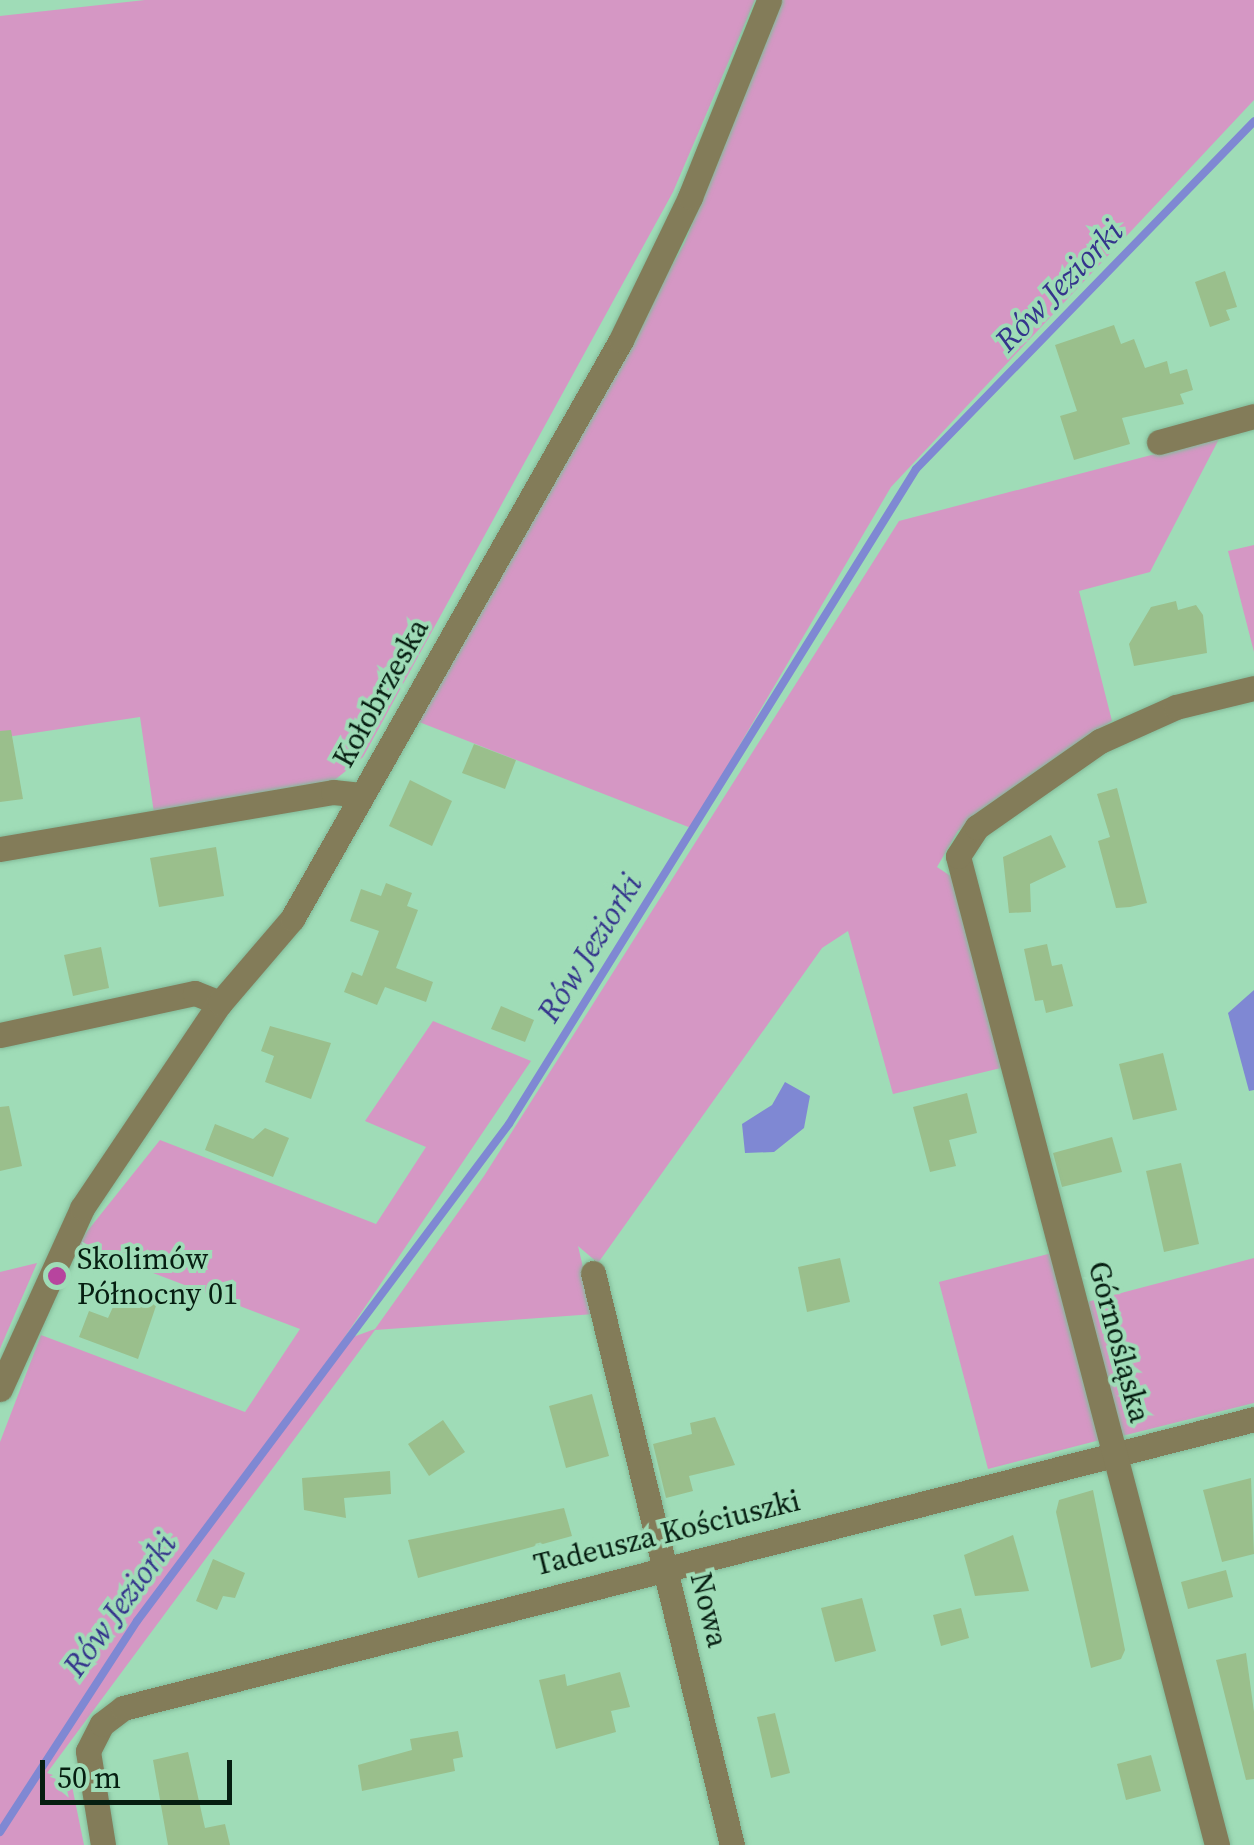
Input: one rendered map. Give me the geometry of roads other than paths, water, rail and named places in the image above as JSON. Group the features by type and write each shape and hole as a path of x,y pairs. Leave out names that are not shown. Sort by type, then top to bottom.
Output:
{"street":[{"name":"Kołobrzeska","path":"0,1388 82,1208 220,1003 292,918 621,340 690,198 769,0"},
{"path":"1159,442 1254,416"},
{"name":"Górnośląska","path":"1217,1845 958,856 977,827 1100,741 1176,707 1254,688"},
{"path":"0,849 333,792 361,795"},
{"path":"0,1035 195,993 220,1003"},
{"name":"Nowa","path":"592,1273 732,1845"},
{"name":"Tadeusza Kościuszki","path":"103,1845 87,1765 102,1724 123,1708 1254,1419"}],"water":[{"path":"1254,990 1254,1090 1249,1091 1228,1013"},
{"path":"785,1082 810,1096 804,1128 774,1152 745,1153 742,1124 772,1105"}],"waterway":[{"name":"Rów Jeziorki","path":"0,1832 137,1621 509,1124 916,469 1254,121"}],"place":[{"name":"Skolimów Północny 01","path":"57,1276"}]}
